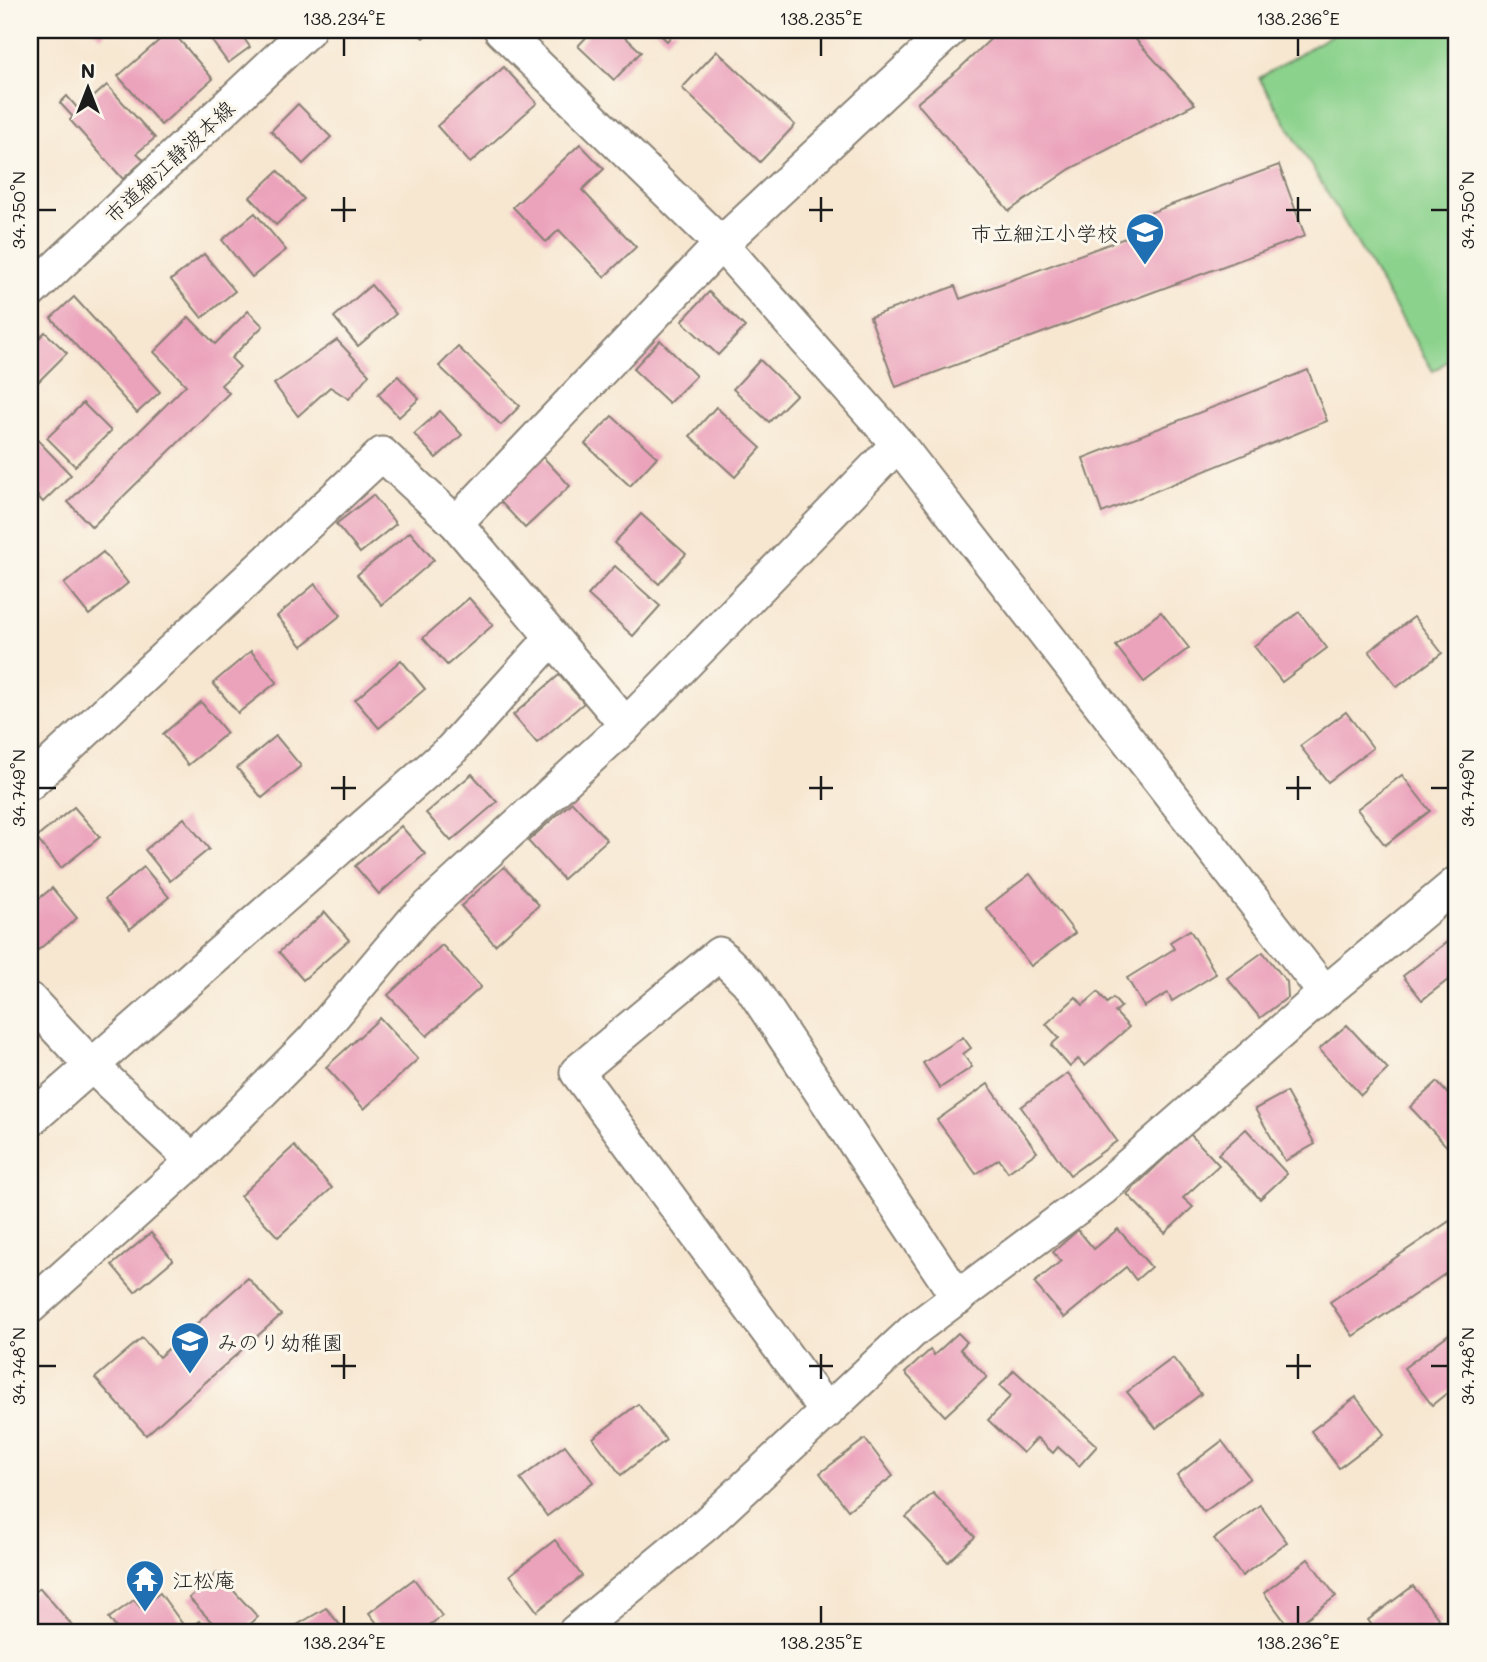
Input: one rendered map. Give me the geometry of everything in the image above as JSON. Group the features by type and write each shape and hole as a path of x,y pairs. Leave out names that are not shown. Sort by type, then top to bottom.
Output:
{"street":[{"name":"市道細江静波本線","path":"30,292 308,30"},
{"path":"501,30 721,244 898,444 1325,993"},
{"path":"456,523 721,244 950,30"},
{"path":"30,1307 193,1161 313,1040 415,919 626,725 898,444"},
{"path":"30,783 382,454 456,523 626,725"},
{"path":"30,1120 450,750 552,638"},
{"path":"575,1632 706,1524 915,1329 1102,1189 1325,993 1457,883"},
{"path":"827,1412 577,1072 719,954 748,982 958,1298"},
{"path":"30,1000 91,1065 193,1161"}],"green space":[{"path":"1340,30 1457,30 1457,355 1433,371 1259,78"}],"building":[{"path":"93,30 107,30 101,37"},
{"path":"171,30 213,79 161,125 118,76"},
{"path":"214,30 238,30 250,47 228,63 207,34"},
{"path":"414,30 431,30 423,38"},
{"path":"593,30 618,30 641,52 614,80 578,46"},
{"path":"655,30 677,30 667,41"},
{"path":"1000,30 1127,30 1195,104 1070,169 1009,211 917,103 958,70"},
{"path":"717,51 795,125 760,162 682,88"},
{"path":"504,67 537,103 470,163 437,126"},
{"path":"107,85 155,138 137,153 144,160 123,179 70,120 73,117 60,103 67,96 79,110"},
{"path":"298,104 331,137 303,164 271,131"},
{"path":"580,144 604,169 582,190 636,247 604,277 559,230 546,242 513,207"},
{"path":"1279,165 1305,236 896,387 870,317 955,286 960,299 1147,230 1141,216"},
{"path":"278,171 304,199 276,225 250,197"},
{"path":"255,213 286,250 252,277 222,240"},
{"path":"204,254 235,291 202,318 171,280"},
{"path":"371,285 396,314 358,346 334,317"},
{"path":"709,292 745,327 718,355 682,321"},
{"path":"74,297 160,392 137,413 51,318"},
{"path":"248,311 263,326 231,358 240,367 221,385 229,393 92,527 68,502 186,385 154,352 189,317 215,344"},
{"path":"45,332 67,353 30,390 30,347"},
{"path":"337,340 369,374 349,399 330,387 298,416 274,384"},
{"path":"660,340 696,376 669,403 633,369"},
{"path":"458,347 520,406 501,425 439,366"},
{"path":"760,360 796,395 769,422 733,389"},
{"path":"1308,370 1327,421 1102,513 1083,458"},
{"path":"398,376 419,399 399,417 378,394"},
{"path":"83,403 111,431 75,466 47,438"},
{"path":"716,407 761,448 735,477 690,436"},
{"path":"440,411 462,435 436,458 414,434"},
{"path":"612,416 657,457 630,486 585,444"},
{"path":"30,432 71,475 43,502 30,488"},
{"path":"543,457 570,486 525,528 498,499"},
{"path":"373,495 396,524 360,553 336,524"},
{"path":"641,514 686,554 659,584 614,543"},
{"path":"410,532 434,560 382,605 357,575"},
{"path":"103,552 128,583 89,615 64,584"},
{"path":"615,566 660,606 633,636 588,595"},
{"path":"315,584 341,615 302,646 277,616"},
{"path":"469,598 493,625 447,665 423,638"},
{"path":"1161,612 1189,648 1144,682 1116,646"},
{"path":"1299,612 1327,648 1282,682 1254,646"},
{"path":"1414,617 1442,653 1397,687 1369,651"},
{"path":"251,651 277,682 238,713 213,683"},
{"path":"401,660 425,689 379,728 355,700"},
{"path":"559,675 584,703 537,743 513,715"},
{"path":"201,702 227,733 188,765 163,734"},
{"path":"1346,712 1373,748 1328,782 1300,746"},
{"path":"276,736 301,766 262,798 237,768"},
{"path":"472,774 497,802 451,841 426,813"},
{"path":"1402,775 1430,811 1385,845 1357,809"},
{"path":"572,802 607,840 563,879 528,841"},
{"path":"74,807 100,837 61,868 36,838"},
{"path":"184,818 209,849 170,881 145,850"},
{"path":"401,826 425,854 379,894 355,866"},
{"path":"144,867 169,897 130,929 105,899"},
{"path":"504,867 539,905 495,945 461,906"},
{"path":"1030,874 1075,933 1031,966 986,908"},
{"path":"52,888 77,918 38,950 30,940 30,906"},
{"path":"325,912 349,940 303,980 279,952"},
{"path":"1190,930 1216,974 1172,1001 1168,993 1144,1007 1127,978 1174,949 1170,942"},
{"path":"1456,935 1457,973 1422,1000 1403,976"},
{"path":"442,945 481,987 427,1036 388,995"},
{"path":"1263,952 1287,982 1288,997 1260,1018 1227,978"},
{"path":"1098,992 1107,1003 1113,998 1121,1007 1115,1012 1129,1027 1085,1066 1078,1059 1070,1067 1051,1045 1059,1038 1046,1024 1076,997 1083,1005"},
{"path":"380,1018 418,1059 364,1109 326,1067"},
{"path":"1347,1025 1388,1069 1361,1095 1319,1049"},
{"path":"963,1037 971,1048 963,1054 972,1067 940,1088 923,1063"},
{"path":"1068,1073 1117,1141 1070,1175 1021,1107"},
{"path":"1437,1082 1457,1104 1457,1146 1451,1151 1410,1107"},
{"path":"988,1084 1037,1152 1008,1172 999,1159 976,1174 937,1120"},
{"path":"1286,1092 1315,1144 1285,1161 1255,1109"},
{"path":"1246,1129 1287,1174 1260,1199 1218,1154"},
{"path":"1190,1134 1219,1165 1183,1198 1193,1207 1165,1233 1127,1194"},
{"path":"294,1146 332,1188 278,1237 240,1196"},
{"path":"1457,1216 1457,1266 1353,1336 1330,1302"},
{"path":"1118,1229 1151,1267 1136,1280 1126,1267 1064,1318 1034,1283 1061,1261 1053,1252 1078,1230 1094,1249"},
{"path":"151,1233 173,1260 135,1292 112,1265"},
{"path":"248,1278 281,1315 146,1435 95,1378 142,1338 159,1357"},
{"path":"958,1333 967,1342 960,1349 987,1377 945,1416 905,1373 930,1350 934,1355"},
{"path":"1449,1334 1457,1345 1457,1385 1432,1405 1404,1368"},
{"path":"1173,1358 1201,1394 1156,1428 1127,1392"},
{"path":"1014,1370 1097,1446 1079,1466 1058,1447 1053,1453 1037,1438 1023,1453 988,1420 1011,1396 1000,1386"},
{"path":"1356,1397 1384,1434 1339,1468 1311,1431"},
{"path":"638,1404 666,1440 621,1475 593,1438"},
{"path":"865,1439 893,1476 848,1510 820,1473"},
{"path":"1222,1441 1250,1478 1204,1512 1177,1475"},
{"path":"565,1445 593,1482 547,1516 520,1479"},
{"path":"933,1493 975,1537 948,1562 906,1517"},
{"path":"1260,1505 1287,1542 1242,1576 1214,1539"},
{"path":"555,1540 582,1576 537,1611 510,1575"},
{"path":"1308,1559 1336,1596 1291,1630 1264,1593"},
{"path":"217,1573 258,1617 242,1632 221,1632 189,1598"},
{"path":"414,1579 442,1616 420,1632 384,1632 369,1613"},
{"path":"1413,1586 1441,1622 1427,1632 1377,1632 1368,1620"},
{"path":"40,1588 78,1632 30,1632 30,1596"},
{"name":"江松庵","path":"160,1593 187,1630 199,1621 207,1632 119,1632 109,1618 134,1600 140,1607"},
{"path":"326,1608 346,1632 285,1632"}],"place":[{"name":"市立細江小学校","path":"1145,266"},
{"name":"みのり幼稚園","path":"190,1375"},
{"name":"江松庵","path":"145,1613"}]}
